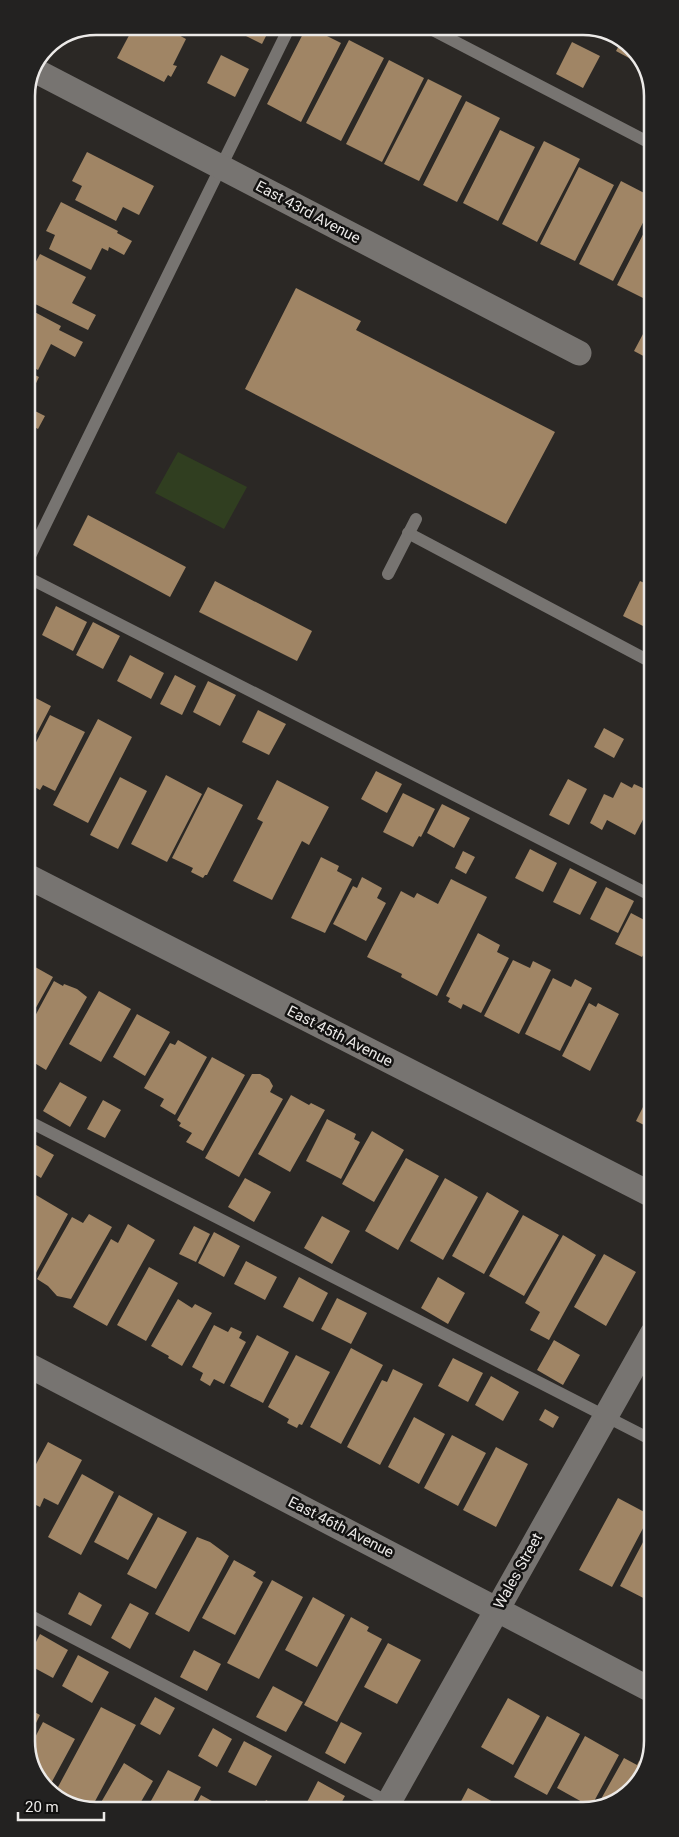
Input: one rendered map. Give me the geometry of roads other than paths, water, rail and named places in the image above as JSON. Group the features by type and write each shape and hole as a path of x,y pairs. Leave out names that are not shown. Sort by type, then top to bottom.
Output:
{"street":[{"name":"East 43rd Avenue","path":"40,73 579,353"},
{"name":"East 45th Avenue","path":"35,880 644,1191"},
{"name":"Wales Street","path":"395,1802 497,1609 644,1348"},
{"name":"East 46th Avenue","path":"35,1369 644,1685"}],"lane":[{"path":"35,546 286,35"},
{"path":"442,35 644,139"},
{"path":"388,574 416,519"},
{"path":"408,533 644,658"},
{"path":"35,581 644,892"},
{"path":"35,1125 644,1436"},
{"path":"35,1619 383,1802"}]}
